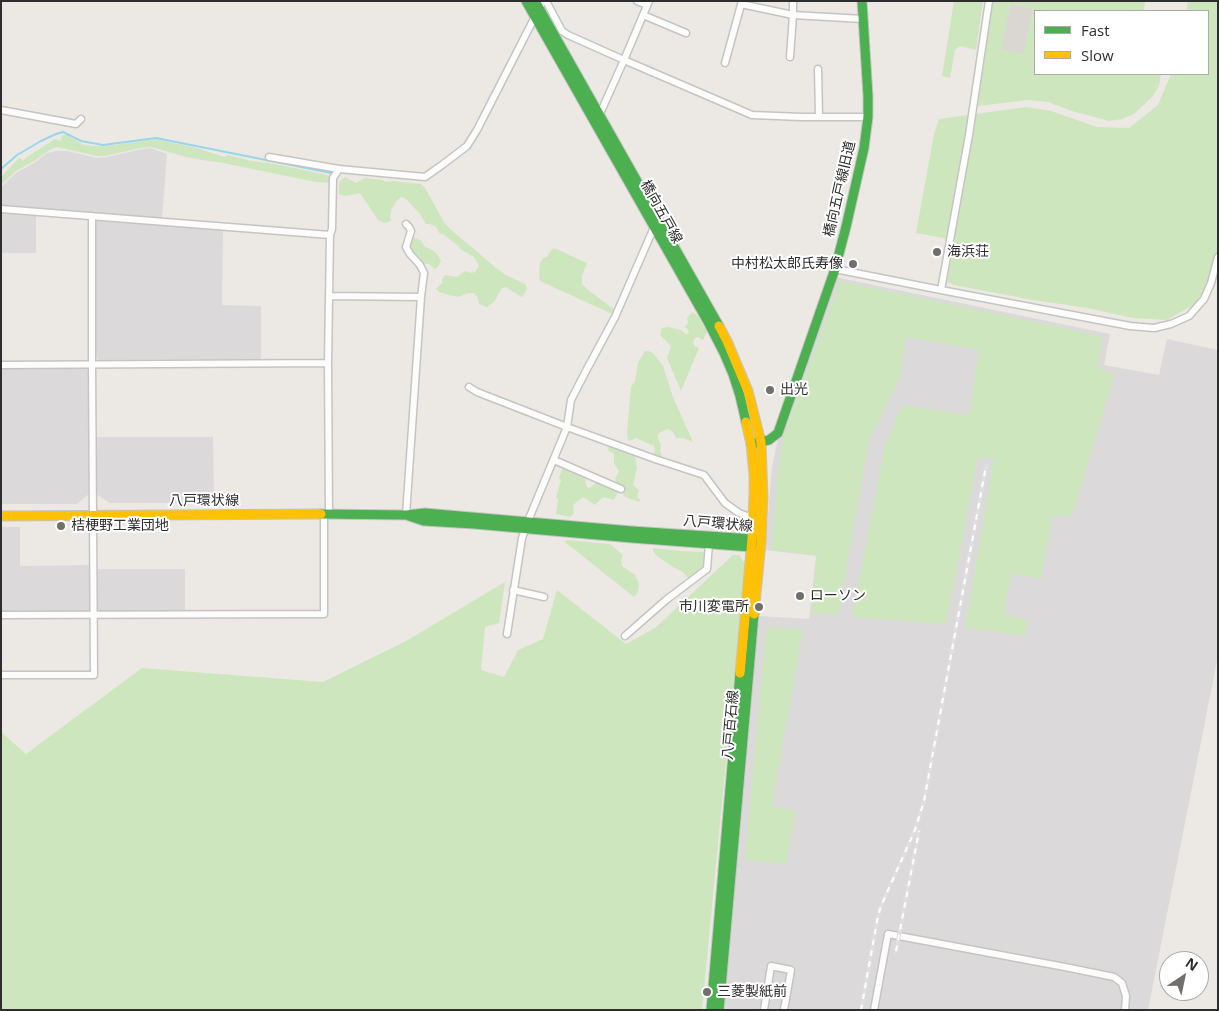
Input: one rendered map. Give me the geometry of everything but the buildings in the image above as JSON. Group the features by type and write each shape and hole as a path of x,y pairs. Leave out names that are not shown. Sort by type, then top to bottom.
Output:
{"main road":[{"name":"橋向五戸線","path":"526,1 544,15 714,317 734,356 748,391 756,443"},
{"name":"橋向五戸線旧道","path":"756,443 769,440 778,432 834,269 846,227 864,148 868,117 862,1"},
{"name":"橋向五戸線","path":"541,3 544,15 595,123 724,353 756,443"},
{"name":"八戸百石線","path":"719,1010 755,543 753,518 756,443"},
{"name":"八戸百石線","path":"711,1010 755,543 763,497 756,443"},
{"name":"八戸環状線","path":"1,516 406,515 424,521 632,531 755,543"},
{"name":"八戸環状線","path":"526,525 622,537 709,544 755,543"}],"street":[{"path":"595,123 648,3 638,1"},
{"path":"790,56 793,1"},
{"path":"941,290 969,135 989,1"},
{"path":"725,63 742,2 793,15 863,19"},
{"path":"269,156 339,169 425,177 467,146 544,15 568,35 752,115 868,117"},
{"path":"643,15 686,33"},
{"path":"818,69 819,116"},
{"path":"1,110 76,124 81,119"},
{"path":"1,615 324,614 330,234 332,228 333,178 339,169"},
{"path":"1,209 330,234"},
{"path":"1,675 94,675 92,216"},
{"path":"507,634 522,538 568,427 571,400 615,317 658,218"},
{"path":"406,224 411,231 406,248 424,273 406,515"},
{"path":"834,269 1130,326 1154,328 1171,324 1189,316 1204,299 1211,283 1218,257"},
{"path":"329,296 421,296"},
{"path":"1,365 328,363"},
{"path":"469,387 477,392 568,427 704,475 725,503 739,513 753,518"},
{"path":"554,460 622,489"},
{"path":"625,636 666,600 707,569 709,544"},
{"path":"513,590 544,597"},
{"path":"874,1010 888,934 1114,977 1122,983 1126,996 1125,1010"},
{"path":"764,1010 771,966 791,970 784,1010"}],"shaded area":[{"path":"1011,4 1033,9 1023,54 1001,49"},
{"path":"151,148 167,154 162,218 1,205 1,187 17,172 47,153 68,151 97,158"},
{"path":"1,213 36,215 36,253 1,253"},
{"path":"98,220 223,229 222,305 261,306 261,359 99,360 95,355 95,223"},
{"path":"835,277 1110,334 1104,365 1159,375 1167,339 1218,350 1218,656 1148,1010 724,1010 759,616 809,619 816,556 765,550 772,467 778,439"},
{"path":"1,368 86,368 89,372 90,493 77,504 1,504"},
{"path":"96,437 213,437 214,503 110,503 96,494"},
{"path":"1,527 20,527 20,566 90,565 90,569 185,569 185,612 1,612"}],"green space":[{"path":"954,1 983,1 976,50 960,46 955,50 950,78 942,76"},
{"path":"993,1 1145,1 1144,10 1034,10 1034,75 1161,75 1159,86 1152,97 1134,114 1122,119 1109,121 1048,102 1028,100 978,106"},
{"path":"1188,1 1218,1 1218,250 1211,283 1193,305 1167,320 1133,318 954,285 947,282 955,240 916,233 934,134 939,119 1026,107 1051,111 1097,127 1129,128 1158,105 1171,75 1209,75 1209,10 1186,10"},
{"path":"62,135 66,135 84,145 95,146 156,139 197,148 224,157 228,155 327,175 330,177 330,183 316,182 186,157 151,147 97,156 57,147 16,171 1,185 1,177 17,160 20,158 23,161 55,139 61,141"},
{"path":"345,177 356,183 365,178 383,180 385,182 421,184 449,228 496,268 525,284 527,289 522,297 506,287 502,288 494,302 487,307 479,304 478,298 474,293 458,297 439,292 436,289 442,283 445,275 457,277 465,271 475,272 479,266 474,257 460,249 443,234 440,234 436,227 426,224 420,214 405,198 401,197 396,202 391,211 391,221 384,223 378,220 360,193 346,196 339,194 340,181"},
{"path":"414,237 422,241 424,246 434,251 439,257 441,261 438,267 435,269 429,264 422,263 410,249 409,245"},
{"path":"554,248 587,263 582,276 582,284 615,310 612,314 540,281 540,263"},
{"path":"840,281 1102,336 1098,368 1115,373 1072,516 1053,516 1041,579 1012,573 1004,614 1028,620 1026,636 965,628 994,459 978,457 946,624 852,617 885,446 902,405 969,415 979,350 906,337 901,375 869,441 838,615 811,613 817,555 771,550 779,462 785,432"},
{"path":"692,312 697,315 707,332 703,340 698,337 693,342 699,348 681,391 667,358 671,346 660,335 662,328 669,327 681,330 687,335 689,331 685,327 688,323 687,318"},
{"path":"645,351 653,353 663,366 673,397 693,442 683,438 676,438 673,432 668,429 663,431 658,434 662,457 655,455 654,446 636,438 628,440 631,387 635,381 638,363"},
{"path":"609,446 635,456 637,468 633,485 639,490 637,497 640,500 639,502 623,496 624,489 618,486 615,479 619,471 614,464 614,454 608,450"},
{"path":"563,467 587,478 585,483 588,488 592,487 596,482 618,492 614,500 603,497 595,505 583,497 573,505 574,513 570,517 556,514 558,499 556,497"},
{"path":"566,540 610,544 623,555 622,566 635,575 639,585 638,592 634,597 565,542"},
{"path":"653,548 705,552 705,568 688,578 683,572 657,556"},
{"path":"733,555 739,555 745,564 702,1010 1,1010 1,732 26,754 142,668 323,682 406,641 505,582 499,623 485,627 481,670 504,677 518,650 543,639 557,590 626,644 655,628"},
{"path":"766,628 803,629 772,806 796,811 786,864 745,860"}],"waterway":[{"path":"1,169 17,155 41,141 63,132 81,141 103,145 156,138 331,173"}],"railway":[{"path":"861,1010 881,906 915,830 924,801 986,466"},
{"path":"896,951 919,831"}],"traffic: fast":[{"path":"526,1 707,320 733,374 746,422"},
{"path":"535,1 719,326"},
{"path":"751,444 769,440 778,433 835,269 846,227 864,148 868,117 862,1"},
{"path":"321,514 406,515 425,513 632,531 752,539 759,542"},
{"path":"409,516 424,521 632,538 751,547 757,544"},
{"path":"719,1010 754,614"},
{"path":"711,1010 740,673"}],"traffic: slow":[{"path":"719,326 748,391 761,442 763,497 761,543 754,614"},
{"path":"740,673 752,539 754,494 751,444 746,422"},
{"path":"1,516 321,514"}],"place":[{"name":"海浜荘","path":"937,252"},
{"name":"中村松太郎氏寿像","path":"853,264"},
{"name":"出光","path":"770,390"},
{"name":"桔梗野工業団地","path":"61,526"},
{"name":"ローソン","path":"800,596"},
{"name":"市川変電所","path":"759,607"},
{"name":"三菱製紙前","path":"707,992"}]}
